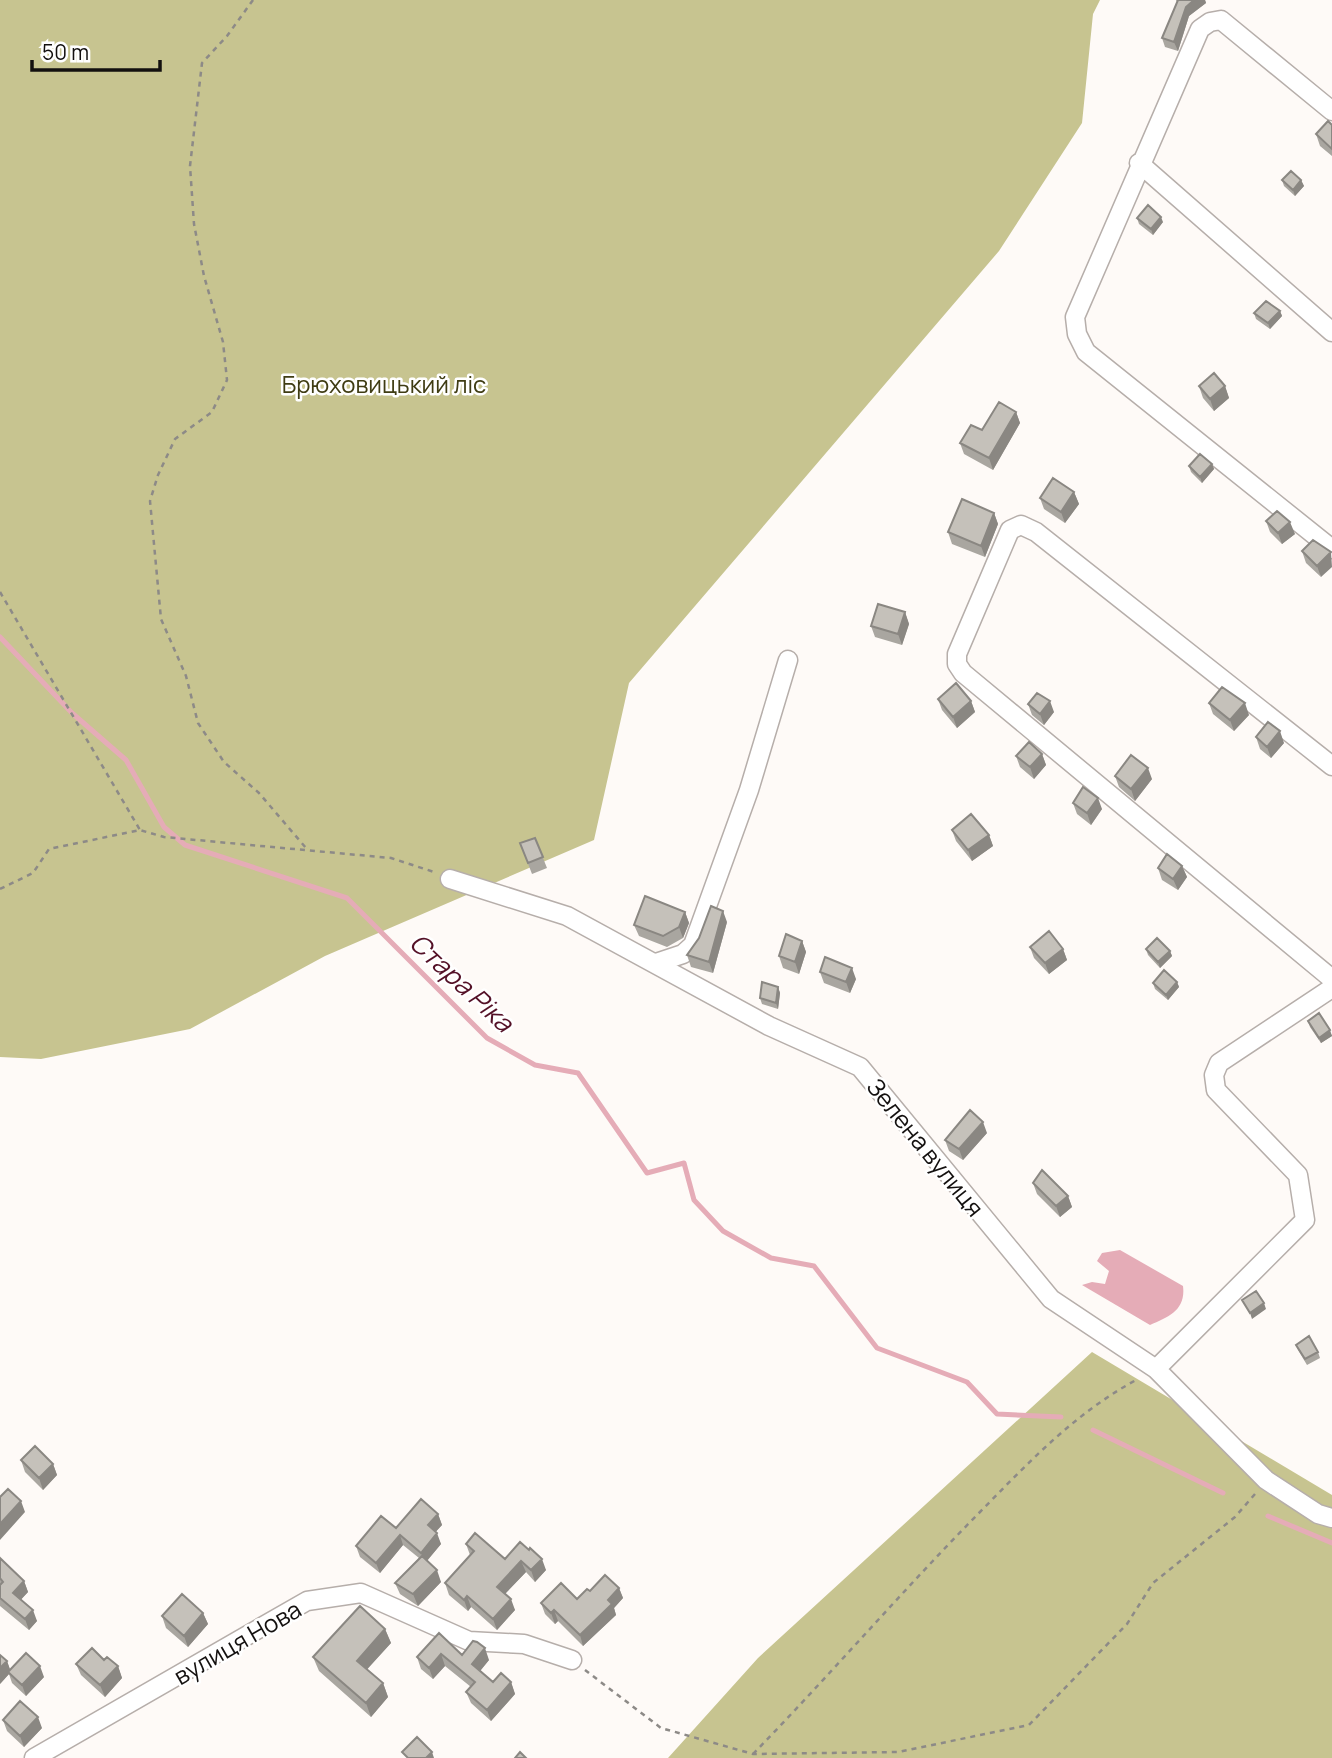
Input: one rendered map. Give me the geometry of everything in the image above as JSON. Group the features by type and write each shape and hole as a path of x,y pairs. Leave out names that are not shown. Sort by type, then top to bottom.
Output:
{"street":[{"path":"1332,111 1221,20 1210,22 1200,29 1139,163 1075,317 1077,334 1086,352 1332,550"},
{"path":"1139,163 1332,332"},
{"path":"1332,766 1036,531 1021,525 1010,530 957,654 957,664 963,673 1332,979"},
{"path":"656,963 683,954 693,945 749,790 788,660"},
{"name":"Зелена вулиця","path":"450,879 567,916 769,1026 860,1066 908,1128 1051,1299 1156,1369 1266,1480 1318,1514 1332,1518"},
{"path":"1156,1369 1305,1220 1298,1175 1216,1090 1214,1075 1219,1063 1332,988"},
{"name":"вулиця Нова","path":"34,1758 307,1601 361,1593 469,1641 524,1644 572,1660"}],"path":[{"path":"253,0 227,36 202,63 190,166 194,224 204,276 223,342 227,380 212,412 175,439 158,475 150,501 161,619 186,676 198,723 224,762 259,793 306,848"},
{"path":"0,592 9,602 140,830"},
{"path":"0,889 33,873 49,849 140,830 164,837 306,848 391,858 450,879"},
{"path":"753,1754 943,1550 1035,1456 1102,1398 1156,1369"},
{"path":"572,1660 661,1728 753,1754 898,1752 1028,1725 1127,1624 1153,1583 1235,1517 1266,1480"}],"green space":[{"name":"Брюховицький ліс","path":"0,0 1100,0 1093,14 1082,123 999,251 629,683 594,840 325,956 190,1029 41,1059 0,1057"},
{"path":"1092,1352 1332,1495 1332,1758 668,1758 758,1658"}],"shaded area":[{"path":"1120,1250 1183,1286 1182,1301 1175,1311 1150,1325 1082,1285 1092,1282 1105,1284 1109,1271 1097,1261 1102,1253"}],"building":[{"path":"1178,0 1194,0 1186,7 1174,42 1162,38"},
{"path":"1328,121 1332,125 1332,149 1316,134"},
{"path":"1291,171 1301,180 1293,190 1282,180"},
{"path":"1148,205 1161,217 1151,229 1137,218"},
{"path":"1266,301 1280,311 1268,323 1254,313"},
{"path":"1214,373 1225,386 1210,399 1199,386"},
{"path":"999,402 1016,412 989,458 960,443 971,425 982,430"},
{"path":"1200,454 1212,464 1200,477 1189,466"},
{"path":"1053,478 1074,492 1061,512 1040,498"},
{"path":"962,499 994,513 981,546 948,532"},
{"path":"1277,511 1290,522 1278,533 1266,521"},
{"path":"1313,540 1331,552 1317,566 1302,551"},
{"path":"878,604 905,612 898,634 871,626"},
{"path":"956,683 971,701 953,717 938,699"},
{"path":"1222,687 1245,703 1230,720 1209,703"},
{"path":"1037,693 1050,701 1040,714 1028,704"},
{"path":"1268,722 1280,731 1267,747 1256,737"},
{"path":"1029,742 1042,754 1030,767 1016,756"},
{"path":"1131,755 1148,768 1131,789 1115,776"},
{"path":"1083,787 1098,798 1087,813 1073,803"},
{"path":"971,814 989,835 968,850 952,830"},
{"path":"535,838 543,857 528,863 520,843"},
{"path":"1167,854 1182,866 1173,879 1158,868"},
{"path":"645,896 685,912 679,927 663,936 634,925"},
{"path":"711,906 723,911 709,962 687,955 699,938"},
{"path":"1049,931 1063,949 1045,963 1030,947"},
{"path":"786,934 802,941 795,962 779,956"},
{"path":"1157,938 1170,951 1158,962 1146,949"},
{"path":"825,957 852,968 846,982 820,972"},
{"path":"1164,970 1177,982 1166,995 1153,983"},
{"path":"762,982 778,987 776,1003 760,998"},
{"path":"1319,1013 1330,1030 1319,1038 1308,1021"},
{"path":"970,1110 983,1122 959,1149 945,1140"},
{"path":"1042,1170 1068,1196 1056,1206 1033,1183"},
{"path":"1256,1291 1264,1303 1250,1313 1242,1300"},
{"path":"1309,1336 1318,1352 1305,1359 1296,1345"},
{"path":"35,1446 53,1464 39,1478 21,1460"},
{"path":"8,1489 21,1501 0,1524 0,1497"},
{"path":"421,1499 438,1514 428,1525 437,1533 421,1553 400,1535 376,1563 356,1546 381,1516 396,1528"},
{"path":"475,1533 505,1559 520,1542 542,1559 531,1570 521,1561 497,1587 511,1599 493,1619 467,1596 464,1600 445,1583 474,1551 466,1544"},
{"path":"422,1556 437,1570 413,1594 395,1583"},
{"path":"0,1558 24,1581 13,1593 33,1610 25,1619 0,1598 0,1585 3,1582 0,1578"},
{"path":"605,1575 619,1588 608,1600 612,1604 580,1635 554,1610 551,1613 541,1603 561,1583 577,1599 587,1589 590,1591"},
{"path":"182,1594 203,1613 184,1636 162,1616"},
{"path":"360,1606 385,1629 357,1661 383,1683 366,1703 313,1657"},
{"path":"439,1633 462,1655 473,1641 477,1642 485,1648 472,1664 493,1682 501,1673 511,1682 487,1710 466,1692 475,1682 441,1654 429,1668 417,1657"},
{"path":"92,1648 104,1660 107,1657 118,1666 100,1685 76,1664"},
{"path":"26,1653 40,1666 22,1685 8,1672"},
{"path":"0,1655 7,1661 0,1668"},
{"path":"20,1701 38,1717 20,1736 3,1720"},
{"path":"417,1737 432,1752 426,1758 408,1758 402,1752"},
{"path":"520,1752 526,1758 515,1758"}],"waterway":[{"name":"Стара Ріка","path":"0,637 72,713 126,760 164,827 185,845 347,898 487,1038 535,1065 578,1073 647,1173 684,1163 694,1200 723,1231 771,1258 814,1266 877,1348 967,1382 997,1414 1061,1417"},
{"name":"Стара Ріка","path":"1093,1430 1223,1493"},
{"name":"Стара Ріка","path":"1268,1516 1332,1543"}]}
